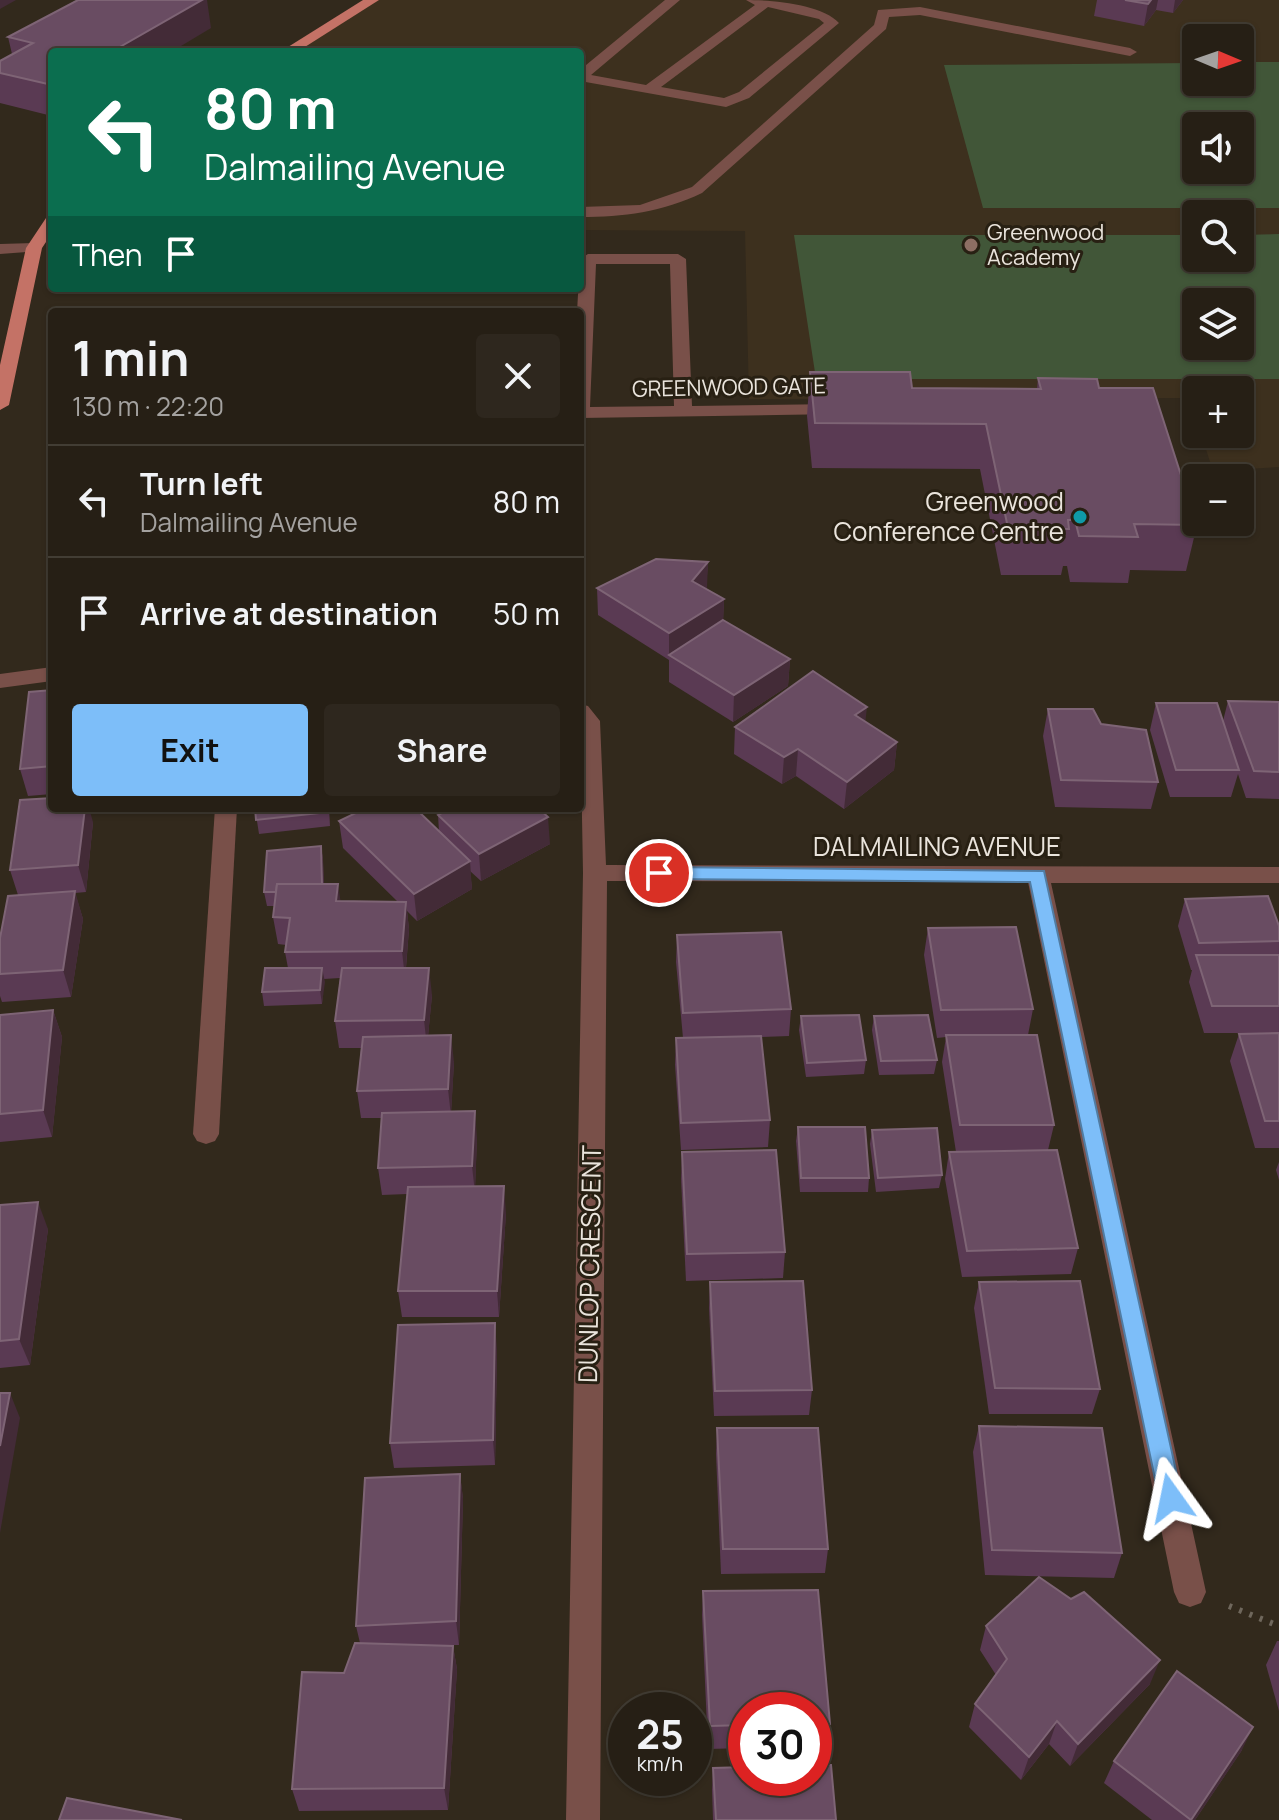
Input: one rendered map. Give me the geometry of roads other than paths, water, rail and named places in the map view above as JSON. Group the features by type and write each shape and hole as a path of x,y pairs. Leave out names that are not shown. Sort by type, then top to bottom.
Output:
{"main road":[{"path":"294,48 372,0"},
{"path":"0,405 34,248 48,227"}],"street":[{"path":"584,74 673,0"},
{"path":"800,11 814,0"},
{"path":"584,78 648,90 714,102 737,99 832,23 824,16 759,1 648,90"},
{"path":"584,212 627,212 668,205 697,190 881,26 880,9 920,11 1130,52"},
{"path":"0,249 34,248"},
{"path":"584,346 588,259 678,259 683,410"},
{"name":"GREENWOOD GATE","path":"584,412 854,409"},
{"path":"0,681 48,675"},
{"name":"DUNLOP CRESCENT","path":"583,1820 595,873 589,721 584,715"},
{"path":"206,1134 226,812"},
{"name":"DALMAILING AVENUE","path":"595,873 1279,875"},
{"path":"1038,876 1190,1592"}],"place":[{"name":"Greenwood Academy","path":"971,245"},
{"name":"Greenwood Conference Centre","path":"1080,517"}]}
